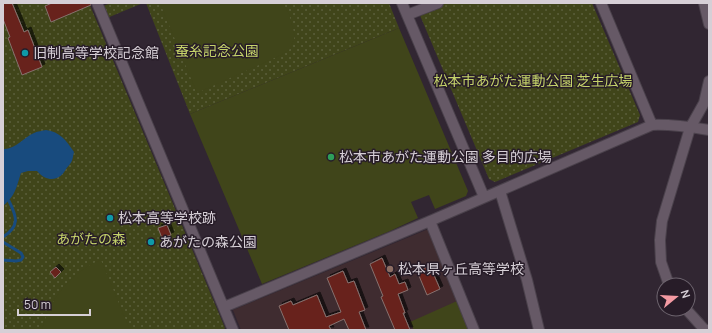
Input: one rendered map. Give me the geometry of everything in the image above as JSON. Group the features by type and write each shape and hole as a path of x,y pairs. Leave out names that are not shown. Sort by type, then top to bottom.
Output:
{"street":[{"path":"97,3 233,330"},
{"path":"402,3 484,197"},
{"path":"407,15 438,3"},
{"path":"600,3 652,125"},
{"path":"704,3 709,24"},
{"path":"666,277 661,262 660,240 662,221 690,128 704,103 709,81"},
{"path":"224,307 430,221 652,125 662,124 709,130"},
{"path":"500,191 527,280 539,330"},
{"path":"430,221 474,330"},
{"path":"694,317 706,328"}],"shaded area":[{"name":"松本県ヶ丘高等学校","path":"431,228 472,330 241,330 233,310"}],"green space":[{"name":"あがたの森","path":"3,3 89,3 225,328 223,330 3,330"},
{"path":"111,3 143,3 107,18 103,6"},
{"name":"蚕糸記念公園","path":"146,3 389,3 399,28 190,114"},
{"path":"160,3 283,3 289,14 295,36 290,49 281,55 197,93"},
{"name":"松本市あがた運動公園 芝生広場","path":"445,3 592,3 640,115 638,122 495,182 489,179 419,13"},
{"name":"松本市あがた運動公園 多目的広場","path":"399,28 468,191 466,196 435,209 429,195 411,202 418,218 262,284 190,114"},
{"path":"101,260 130,330 42,330 48,312 57,295 76,275 92,264"},
{"path":"457,301 470,330 414,330 410,322"}],"water":[{"path":"46,130 59,135 68,144 74,152 71,163 60,176 54,179 44,177 37,171 21,173 13,195 3,206 3,149 12,147 38,131"}],"building":[{"name":"旧制高等学校記念館","path":"3,3 12,3 24,32 28,30 42,67 22,75 8,38 10,37 3,19"},
{"path":"52,3 91,3 91,5 51,22 45,6"},
{"path":"167,225 171,235 162,238 158,228"},
{"path":"382,258 390,277 395,274 399,284 405,282 408,290 398,294 405,313 403,313 410,330 395,330 381,297 383,296 370,264"},
{"path":"430,266 440,289 427,295 417,271"},
{"path":"56,267 61,272 55,278 50,272"},
{"path":"343,271 348,283 354,281 365,310 359,312 366,330 349,330 344,319 329,326 331,330 289,330 279,306 291,301 293,305 317,295 326,317 341,312 327,278"}],"waterway":[{"path":"3,237 12,229 15,221 14,212 9,201"},
{"path":"3,242 21,253 23,257 21,260 16,261 3,260"}],"place":[{"name":"旧制高等学校記念館","path":"25,53"},
{"name":"松本市あがた運動公園 多目的広場","path":"331,157"},
{"name":"松本高等学校跡","path":"110,218"},
{"name":"あがたの森公園","path":"151,242"},
{"name":"松本県ヶ丘高等学校","path":"390,269"}]}
